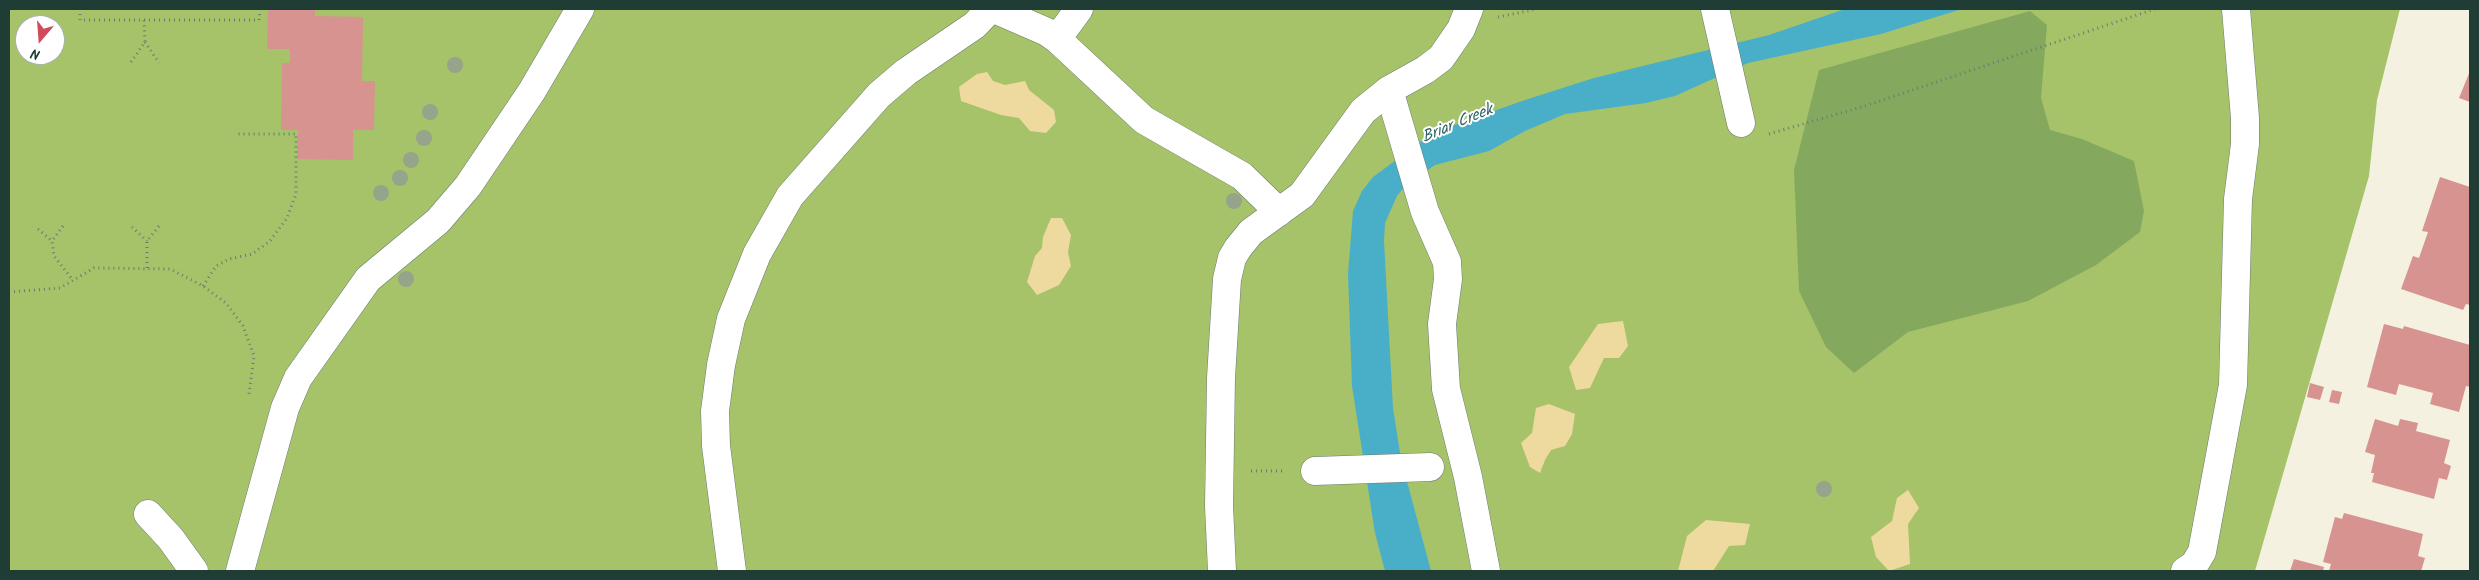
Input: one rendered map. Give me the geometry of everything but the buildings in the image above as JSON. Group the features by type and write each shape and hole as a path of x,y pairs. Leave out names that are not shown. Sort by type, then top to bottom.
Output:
{"lane":[{"path":"240,571 283,416 298,378 368,279 380,267 438,221 468,186 537,82 580,9"},
{"path":"732,571 716,446 715,411 721,365 731,319 757,254 790,196 879,95 913,67 975,25 992,9 1046,32 1057,39 1144,120 1242,176 1279,212"},
{"path":"1057,39 1080,9"},
{"path":"1222,571 1219,471 1221,378 1229,267 1244,240 1302,195 1353,122 1392,102 1425,70 1441,58 1462,30 1470,9"},
{"path":"1715,9 1741,123"},
{"path":"2185,571 2194,565 2202,552 2233,384 2238,200 2245,118 2236,9"},
{"path":"1392,102 1425,212 1447,262 1448,279 1442,324 1446,389 1468,477 1486,571"},
{"path":"1315,471 1430,467"},
{"path":"148,514 171,539 194,571"}],"path":[{"path":"80,9 80,20 259,20 260,9"},
{"path":"1741,123 1747,136 1758,137 1868,105 2155,9"},
{"path":"131,62 144,42 144,20"},
{"path":"144,42 159,63"},
{"path":"203,286 216,266 229,259 252,254 270,241 287,218 296,194 296,134 236,134"},
{"path":"52,241 63,226"},
{"path":"147,268 147,241 159,226"},
{"path":"132,227 147,241"},
{"path":"38,229 52,241 54,256 72,279"},
{"path":"9,292 60,288 72,279 94,268 170,269 203,286 226,303 242,326 254,356 249,394"},
{"path":"1219,471 1315,471"}],"green space":[{"path":"9,9 2400,9 2377,100 2369,176 2255,571 9,571"},
{"path":"2030,11 2047,25 2041,98 2050,130 2082,139 2134,161 2144,211 2140,232 2096,265 2028,301 1908,332 1854,373 1826,347 1799,291 1794,170 1819,70"}],"sand":[{"path":"987,72 993,81 1005,85 1025,81 1029,90 1054,110 1056,122 1046,133 1030,131 1019,118 1001,115 961,101 959,87 977,74"},
{"path":"1051,218 1062,218 1071,235 1068,252 1071,266 1059,285 1037,295 1027,282 1035,256 1042,248 1043,237"},
{"path":"1623,321 1628,346 1619,358 1604,358 1590,388 1576,390 1569,367 1598,324"},
{"path":"1549,404 1575,414 1572,434 1565,446 1551,450 1540,473 1530,467 1521,443 1532,433 1536,408"},
{"path":"1908,490 1919,508 1908,524 1910,564 1889,571 1876,557 1871,537 1892,521 1897,498"},
{"path":"1706,520 1750,524 1745,545 1729,546 1713,571 1678,571 1687,536"}],"water":[{"name":"Briar Creek","path":"1845,9 1962,9 1881,34 1748,63 1675,96 1646,103 1565,114 1525,131 1489,151 1435,165 1405,186 1397,196 1385,223 1384,241 1393,408 1401,459 1431,571 1385,571 1375,533 1352,386 1348,274 1353,211 1362,191 1373,177 1422,141 1446,128 1594,78 1769,35"}]}
